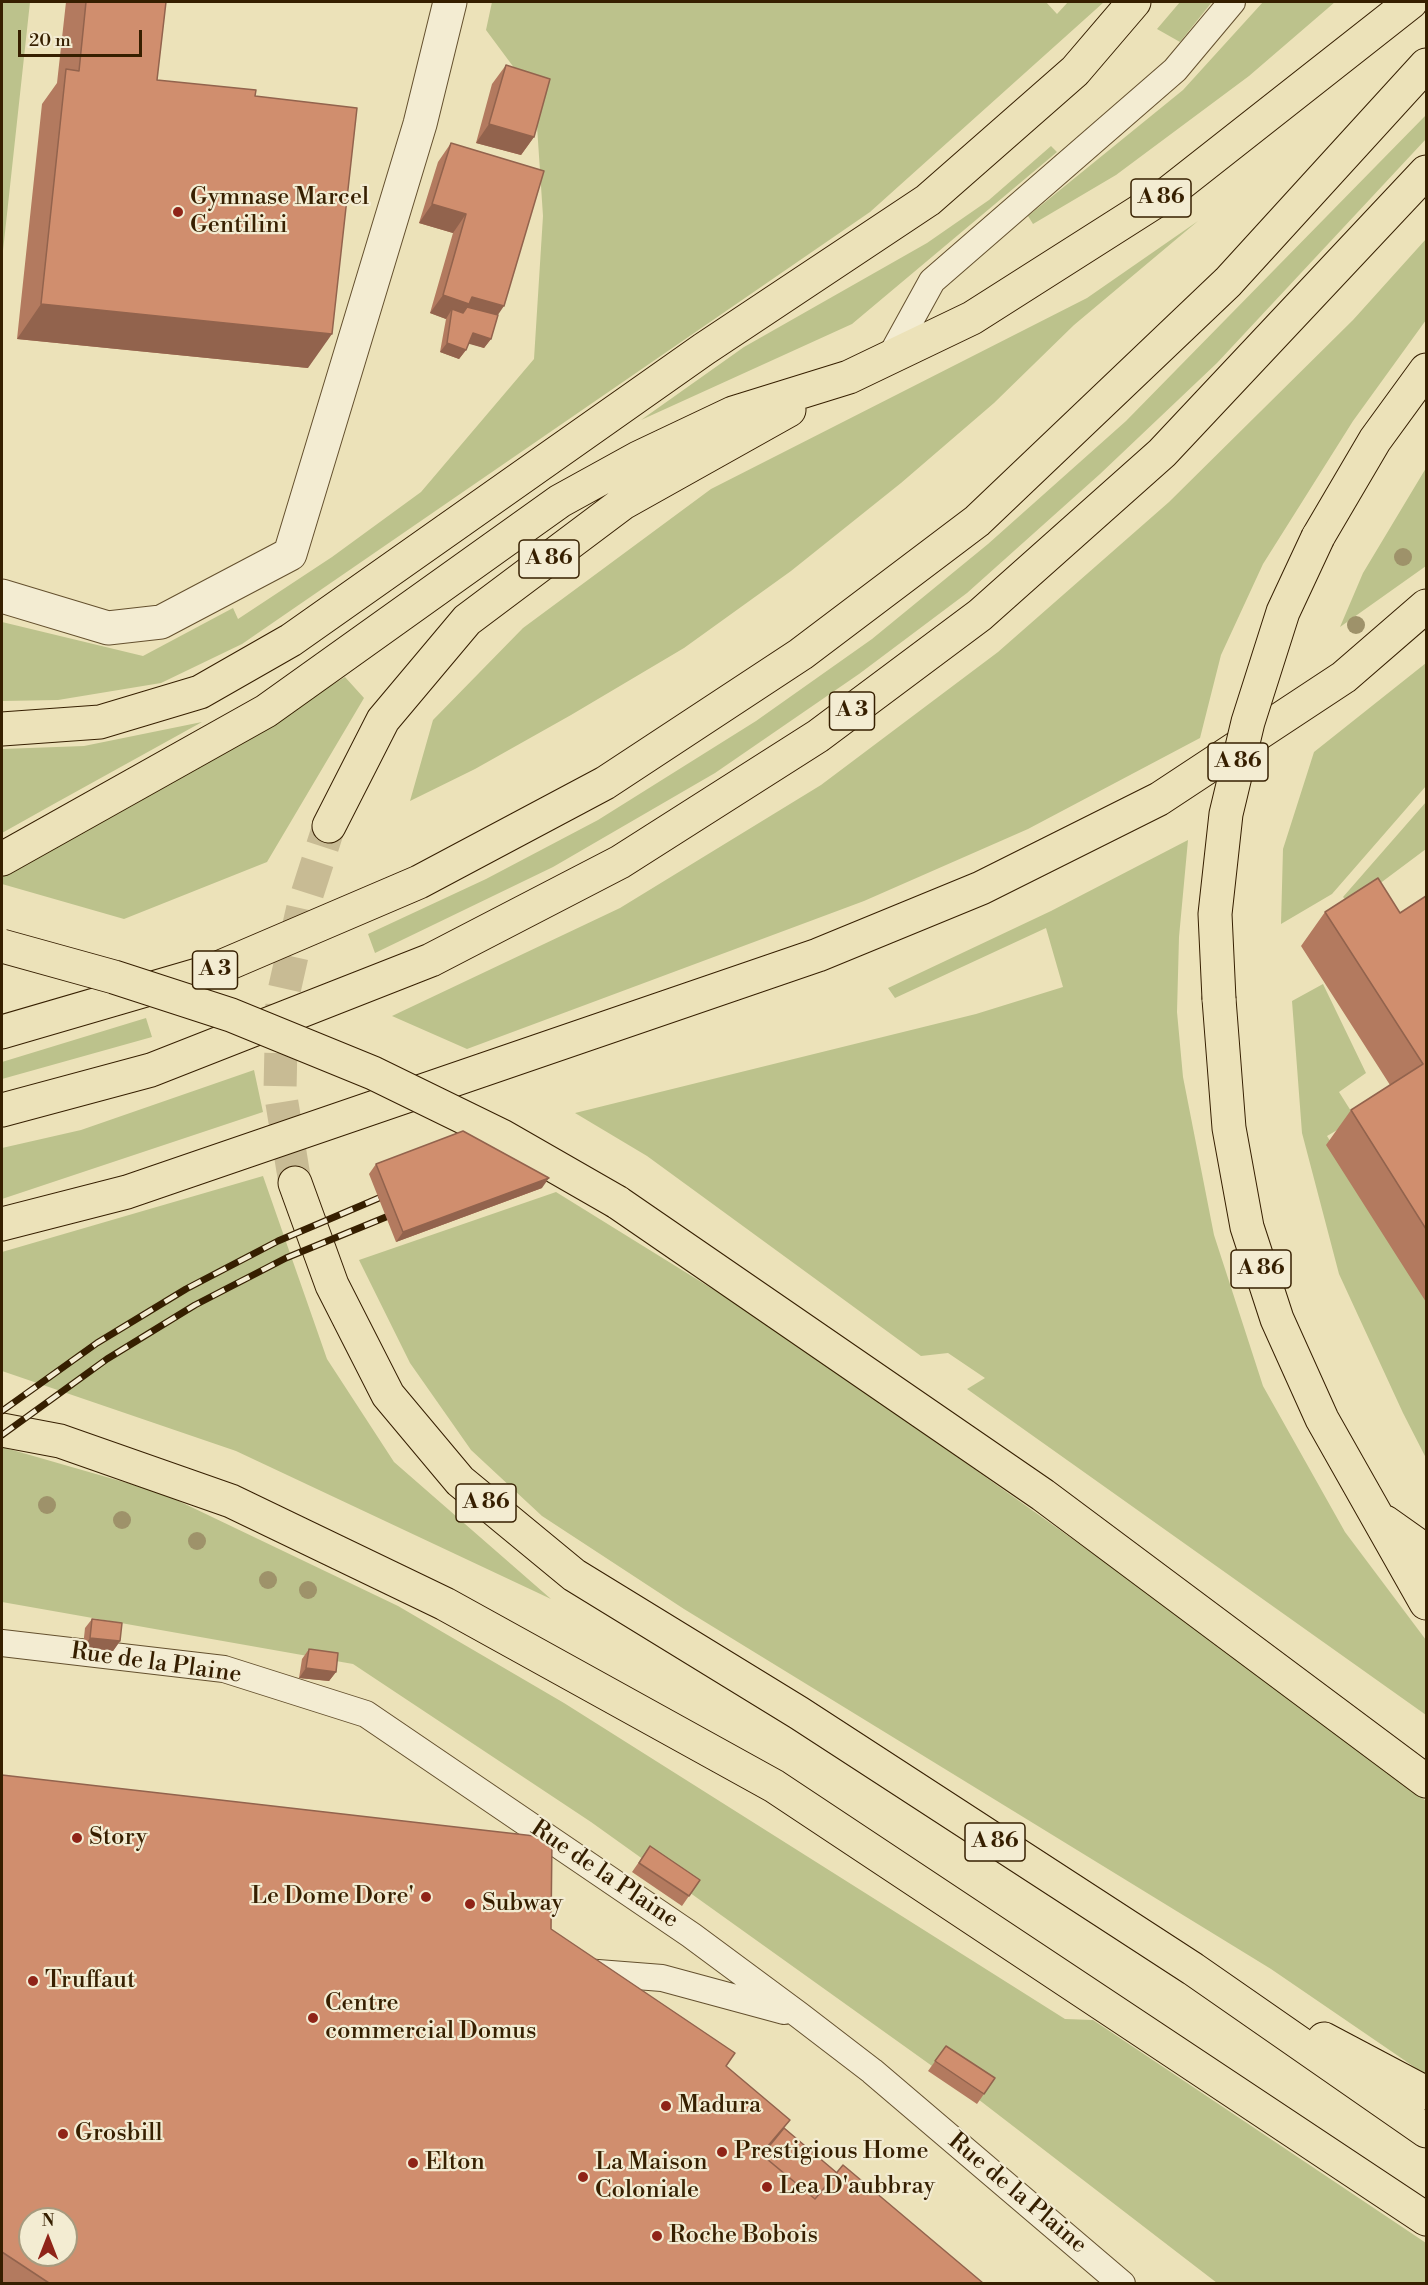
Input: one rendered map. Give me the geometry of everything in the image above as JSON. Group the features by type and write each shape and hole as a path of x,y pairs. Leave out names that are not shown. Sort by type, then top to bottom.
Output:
{"highway":[{"path":"2,729 100,722 200,692 291,640 704,350 928,200 1075,71 1134,2"},
{"name":"A 86","path":"329,826 383,720 467,621 623,503 849,377 888,361 972,318 1167,194 1412,2"},
{"name":"A 3","path":"2,1032 211,971 419,882 605,783 801,654 977,521 1228,282 1426,65"},
{"name":"A 3","path":"2,1110 151,1070 431,960 620,862 818,736 980,615 1162,453 1426,172"},
{"name":"A 86","path":"1426,370 1375,440 1318,537 1283,612 1248,722 1226,814 1215,914 1229,1128 1247,1227 1277,1319 1322,1419 1426,1603"},
{"path":"2,859 266,711 560,501 638,458 733,413 849,377"},
{"path":"2,1224 127,1192 818,955 981,888 1159,799 1344,677 1426,606"},
{"path":"2,946 114,977 231,1015 373,1073 502,1136 617,1202 1043,1495 1426,1782"},
{"name":"A 86","path":"295,1183 332,1285 388,1395 460,1481 574,1575 799,1713 1193,1969 1426,2131"},
{"path":"2,1430 60,1441 231,1501 456,1610 774,1786 1426,2218"},
{"path":"1376,1516 1426,1551"},
{"path":"1193,1969 1426,2093"}],"street":[{"path":"2,596 108,628 160,622 290,554 420,124 450,2"}],"lane":[{"path":"888,361 932,281 1175,70 1232,2"},
{"name":"Rue de la Plaine","path":"2,1643 224,1669 366,1714 691,1935 799,2015 872,2071 1122,2283"},
{"path":"558,1970 662,1978 799,2015"}],"green space":[{"path":"2,2 30,2 2,260"},
{"path":"492,2 1046,2 1057,14 1068,2 1104,2 870,212 242,644 161,683 58,700 2,701 2,622 143,656 233,608 238,619 332,557 421,492 534,359 543,216 535,96 486,30"},
{"path":"1180,2 1212,2 1180,42 1157,29"},
{"path":"1263,2 1335,2 1249,76 1116,175 1033,224 1028,216 1183,90"},
{"path":"1426,115 1426,139 1217,363 1100,474 967,593 859,674 715,773 553,867 375,953 368,934 486,879 598,820 756,721 872,639 988,544 1126,421"},
{"path":"1051,146 1057,152 852,324 641,420 744,347 927,243 989,200"},
{"path":"1198,221 1074,325 994,403 901,483 791,571 684,648 475,769 410,801 433,720 523,628 711,489 1087,298"},
{"path":"1426,239 1426,320 1353,421 1263,564 1221,655 1200,738 1028,829 864,901 467,1049 392,1016 620,908 821,785 998,652 1169,502 1353,320"},
{"path":"1426,468 1426,566 1340,627 1363,573"},
{"path":"1426,663 1426,786 1332,894 1281,924 1283,849 1314,752"},
{"path":"345,677 364,698 267,862 124,919 2,884 2,876 132,806"},
{"path":"202,722 2,833 2,749 84,746"},
{"path":"1426,802 1426,849 1351,905 1343,897"},
{"path":"1188,840 1179,937 1177,1012 1183,1077 1214,1235 1263,1386 1345,1532 1426,1640 1426,1715 967,1389 985,1378 948,1353 921,1356 647,1156 575,1113 976,1014 1063,987 1046,928 895,998 888,988 1051,911"},
{"path":"1323,984 1366,1073 1339,1092 1356,1119 1327,1136 1426,1296 1426,1458 1339,1274 1302,1133 1292,1001"},
{"path":"146,1018 152,1037 2,1079 2,1062"},
{"path":"254,1070 263,1112 2,1199 2,1148 81,1130"},
{"path":"263,1176 327,1359 394,1462 551,1599 236,1451 2,1371 2,1252"},
{"path":"556,1192 782,1332 1248,1664 1426,1801 1426,2075 1271,1969 684,1609 542,1516 471,1450 410,1363 359,1260"},
{"path":"2,1447 162,1493 398,1606 564,1703 1065,2019 1093,2020 1426,2243 1426,2283 1217,2283 974,2096 591,1822 353,1664 2,1602"}],"building":[{"name":"Gymnase Marcel Gentilini","path":"86,2 166,2 157,80 256,90 255,96 357,108 332,334 41,304 66,69 79,71"},
{"path":"506,65 550,79 534,137 489,124"},
{"path":"451,143 544,171 504,306 472,297 469,304 443,295 466,214 432,204"},
{"path":"467,307 498,315 491,339 473,333 466,350 447,343 452,309 463,313"},
{"path":"1378,878 1400,913 1426,896 1426,1229 1351,1110 1423,1064 1325,912"},
{"path":"463,1131 549,1178 403,1232 376,1164"},
{"path":"92,1619 122,1623 120,1641 90,1638"},
{"path":"309,1649 338,1653 336,1672 306,1668"},
{"name":"Centre commercial Domus","path":"2,1775 552,1838 551,1929 735,2053 726,2066 790,2120 761,2154 815,2199 843,2165 983,2283 49,2283 25,2267 78,2267 78,2207 18,2207 18,2263 2,2252"},
{"path":"650,1846 700,1880 689,1896 639,1863"},
{"path":"946,2046 995,2078 984,2094 935,2061"},
{"path":"784,2128 837,2173 815,2199 762,2155"}],"tunnel":[{"path":"295,1183 280,1091 282,1000 303,907 329,826"}],"railway":[{"path":"2,1411 97,1343 186,1289 278,1241 379,1198"},
{"path":"2,1435 107,1359 195,1305 286,1258 386,1217"}],"place":[{"name":"Gymnase Marcel Gentilini","path":"178,212"},
{"name":"Story","path":"77,1838"},
{"name":"Le Dome Dore'","path":"426,1897"},
{"name":"Subway","path":"470,1904"},
{"name":"Truffaut","path":"33,1981"},
{"name":"Centre commercial Domus","path":"313,2018"},
{"name":"Madura","path":"666,2106"},
{"name":"Grosbill","path":"63,2134"},
{"name":"Prestigious Home","path":"722,2152"},
{"name":"Elton","path":"413,2163"},
{"name":"La Maison Coloniale","path":"583,2177"},
{"name":"Lea D'aubbray","path":"767,2187"},
{"name":"Roche Bobois","path":"657,2236"}]}
